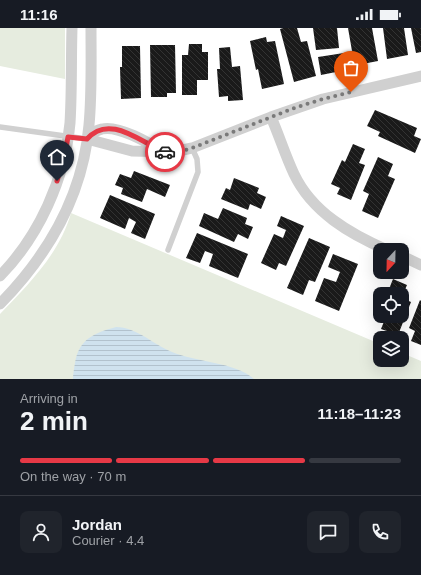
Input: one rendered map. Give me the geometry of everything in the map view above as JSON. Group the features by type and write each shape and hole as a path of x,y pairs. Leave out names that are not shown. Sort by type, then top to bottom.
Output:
{"street":[{"path":"0,276 18,254 44,214 61,170 68,137 71,101 72,28"},
{"path":"0,304 18,286 48,245 61,222 79,176 87,139 90,102 91,28"},
{"path":"87,139 132,151 172,152 192,148 271,116 323,99 421,76"},
{"path":"271,116 294,175 314,202 326,214 344,228 373,244"},
{"path":"87,139 97,130 107,128 113,129 139,138 164,152"},
{"path":"409,259 421,265"}],"lane":[{"path":"0,127 87,139"},
{"path":"168,250 198,172 197,159 192,148"}],"shaded area":[{"path":"0,28 65,28 65,79 0,66"},
{"path":"71,213 373,341 373,367 409,367 409,356 421,361 421,379 0,379 0,314 42,268 59,242"}],"water":[{"path":"116,327 125,328 136,332 172,352 236,369 246,373 254,379 73,379 77,355 84,343 94,335"}],"building":[{"path":"297,28 301,42 307,41 316,76 294,82 280,29"},
{"path":"313,28 337,28 339,48 316,50"},
{"path":"348,28 372,28 378,61 352,66 351,64 346,65 345,59 349,58 348,52 352,51"},
{"path":"383,28 404,28 408,55 387,59"},
{"path":"411,28 421,28 421,52 416,53"},
{"path":"266,37 267,42 275,41 284,84 262,89 258,69 256,70 250,41"},
{"path":"189,44 202,44 202,52 208,52 208,80 197,80 197,95 182,95 182,55 188,55"},
{"path":"150,45 175,45 176,93 167,93 167,97 151,97"},
{"path":"122,46 140,46 141,98 121,99 120,67 122,67"},
{"path":"230,47 232,67 240,66 243,100 228,101 228,96 219,97 217,69 220,69 219,48"},
{"path":"344,53 346,67 336,69 336,72 321,75 318,57"},
{"path":"375,110 417,128 414,136 421,139 415,153 378,136 380,132 367,126"},
{"path":"353,144 365,149 359,163 365,165 351,200 337,194 340,188 331,184 342,160 345,162"},
{"path":"378,157 393,164 388,176 395,179 378,218 362,211 369,194 363,191"},
{"path":"134,171 170,185 165,197 147,189 142,202 121,194 123,188 115,185 120,174 131,178"},
{"path":"234,178 259,188 257,193 266,197 261,209 250,204 248,210 221,199 226,188 230,190"},
{"path":"110,195 155,214 145,239 131,233 136,222 129,218 125,229 100,218"},
{"path":"223,208 247,218 245,224 253,227 248,239 238,234 234,242 199,226 204,213 218,219"},
{"path":"281,216 304,226 286,266 279,263 276,270 261,263 274,234 283,238 286,230 277,226"},
{"path":"197,233 248,254 238,278 209,266 213,254 205,251 200,263 186,258"},
{"path":"309,238 330,247 315,282 309,280 303,295 287,288"},
{"path":"333,254 358,264 339,311 315,301 324,278 336,282 340,272 328,267"},
{"path":"393,279 407,285 406,287 390,287"},
{"path":"420,300 421,345 411,341 415,331 409,328"},
{"path":"383,323 403,323 400,331 387,331 381,329"}],"way so far":[{"path":"165,152 182,151 192,148 271,116 323,99 351,92"}],"route":[{"path":"57,181 61,170 68,137 87,139 97,130 107,128 139,138 165,152"}]}
